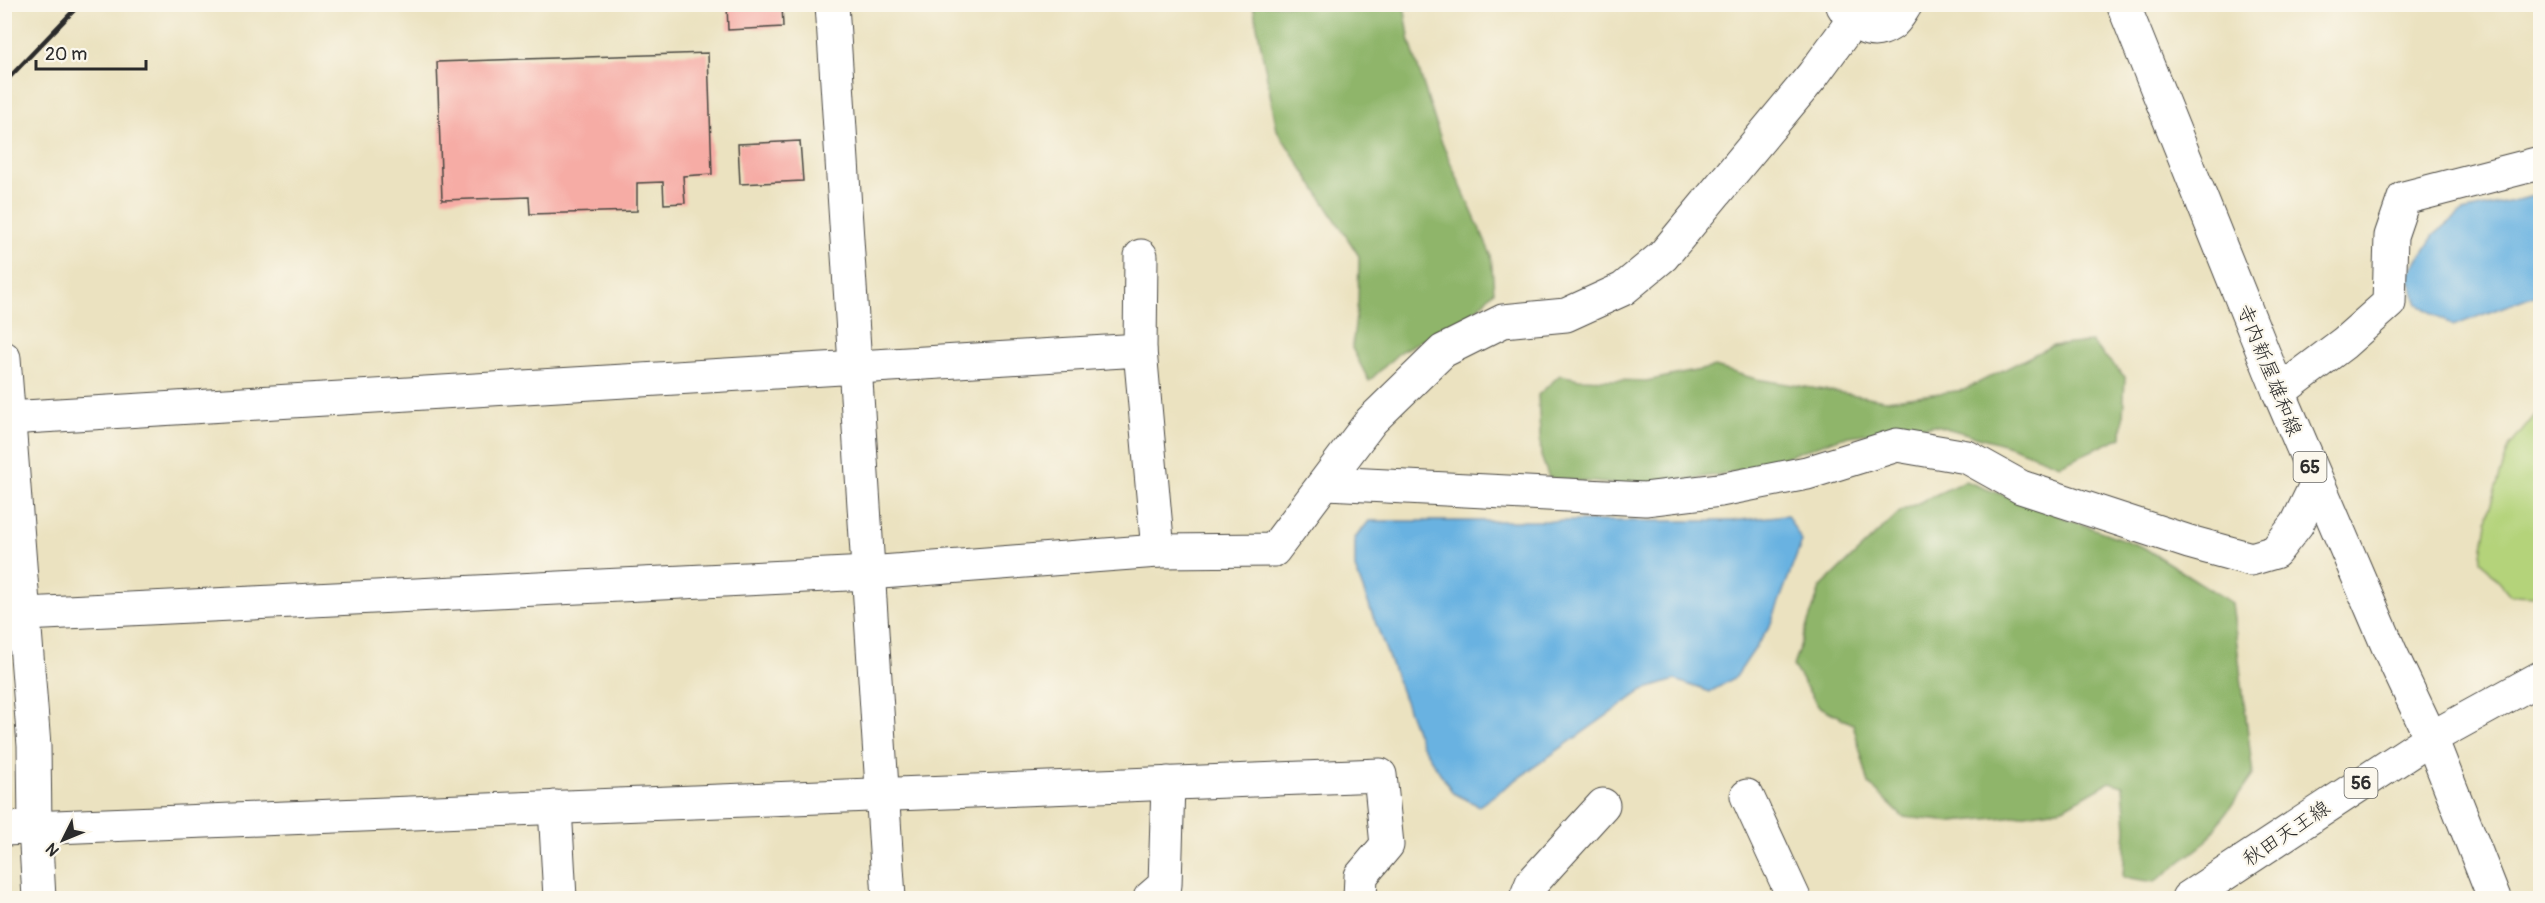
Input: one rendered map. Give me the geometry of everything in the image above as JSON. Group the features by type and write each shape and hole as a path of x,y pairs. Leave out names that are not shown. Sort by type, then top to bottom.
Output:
{"street":[{"path":"832,4 889,898"},
{"path":"14,615 868,573 1158,551 1274,550 1371,422 1443,351 1503,321 1566,315 1623,290 1663,256 1813,75 1853,10 1870,30 1891,24 1906,4"},
{"name":"寺内新屋雄和線","path":"2129,18 2279,392 2390,651 2431,738 2494,898"},
{"path":"2279,392 2344,343 2390,303 2391,236 2404,198 2541,163"},
{"path":"1141,256 1140,350 1158,551"},
{"path":"8,418 1140,350"},
{"path":"4,358 14,615 34,746 20,828 39,898"},
{"path":"1327,483 1644,499 1720,490 1807,473 1897,445 1967,458 2022,487 2189,542 2251,559 2276,552 2297,525 2317,483"},
{"name":"秋田天王線","path":"2188,898 2431,738 2541,678"},
{"path":"20,828 1380,775 1387,845 1361,876 1360,898"},
{"path":"1150,898 1166,885 1168,783"},
{"path":"1747,796 1794,898"},
{"path":"1526,898 1532,883 1603,805"},
{"path":"555,807 560,898"}],"green space":[{"path":"1253,5 1404,5 1410,42 1442,143 1491,255 1494,291 1470,316 1401,351 1369,381 1352,348 1358,301 1359,256 1277,130"},
{"path":"2091,342 2125,377 2122,437 2060,465 2007,445 1935,425 1842,437 1750,469 1646,487 1549,478 1541,456 1538,395 1560,375 1579,379 1646,381 1715,367 1756,379 1886,400 1964,390 2051,346"},
{"path":"2540,409 2540,596 2510,595 2481,560 2489,510 2509,447"},
{"path":"1965,481 2143,547 2232,603 2253,775 2205,843 2155,882 2123,877 2126,828 2123,786 2109,782 2064,808 1953,822 1903,817 1869,784 1853,724 1818,706 1793,666 1820,588 1901,511"}],"water":[{"path":"2540,195 2540,293 2453,326 2418,304 2408,276 2434,235 2462,212"},
{"path":"1787,515 1802,541 1770,626 1736,677 1710,692 1675,680 1643,690 1479,806 1453,793 1421,744 1355,568 1355,538 1369,521 1731,521"}],"building":[{"path":"727,4 782,4 783,27 728,30"},
{"path":"708,53 712,174 683,176 685,203 664,204 663,182 637,183 637,211 530,214 529,197 442,200 437,62"},
{"path":"800,141 803,181 740,184 738,144"}],"railway":[{"path":"4,83 80,4"}]}
